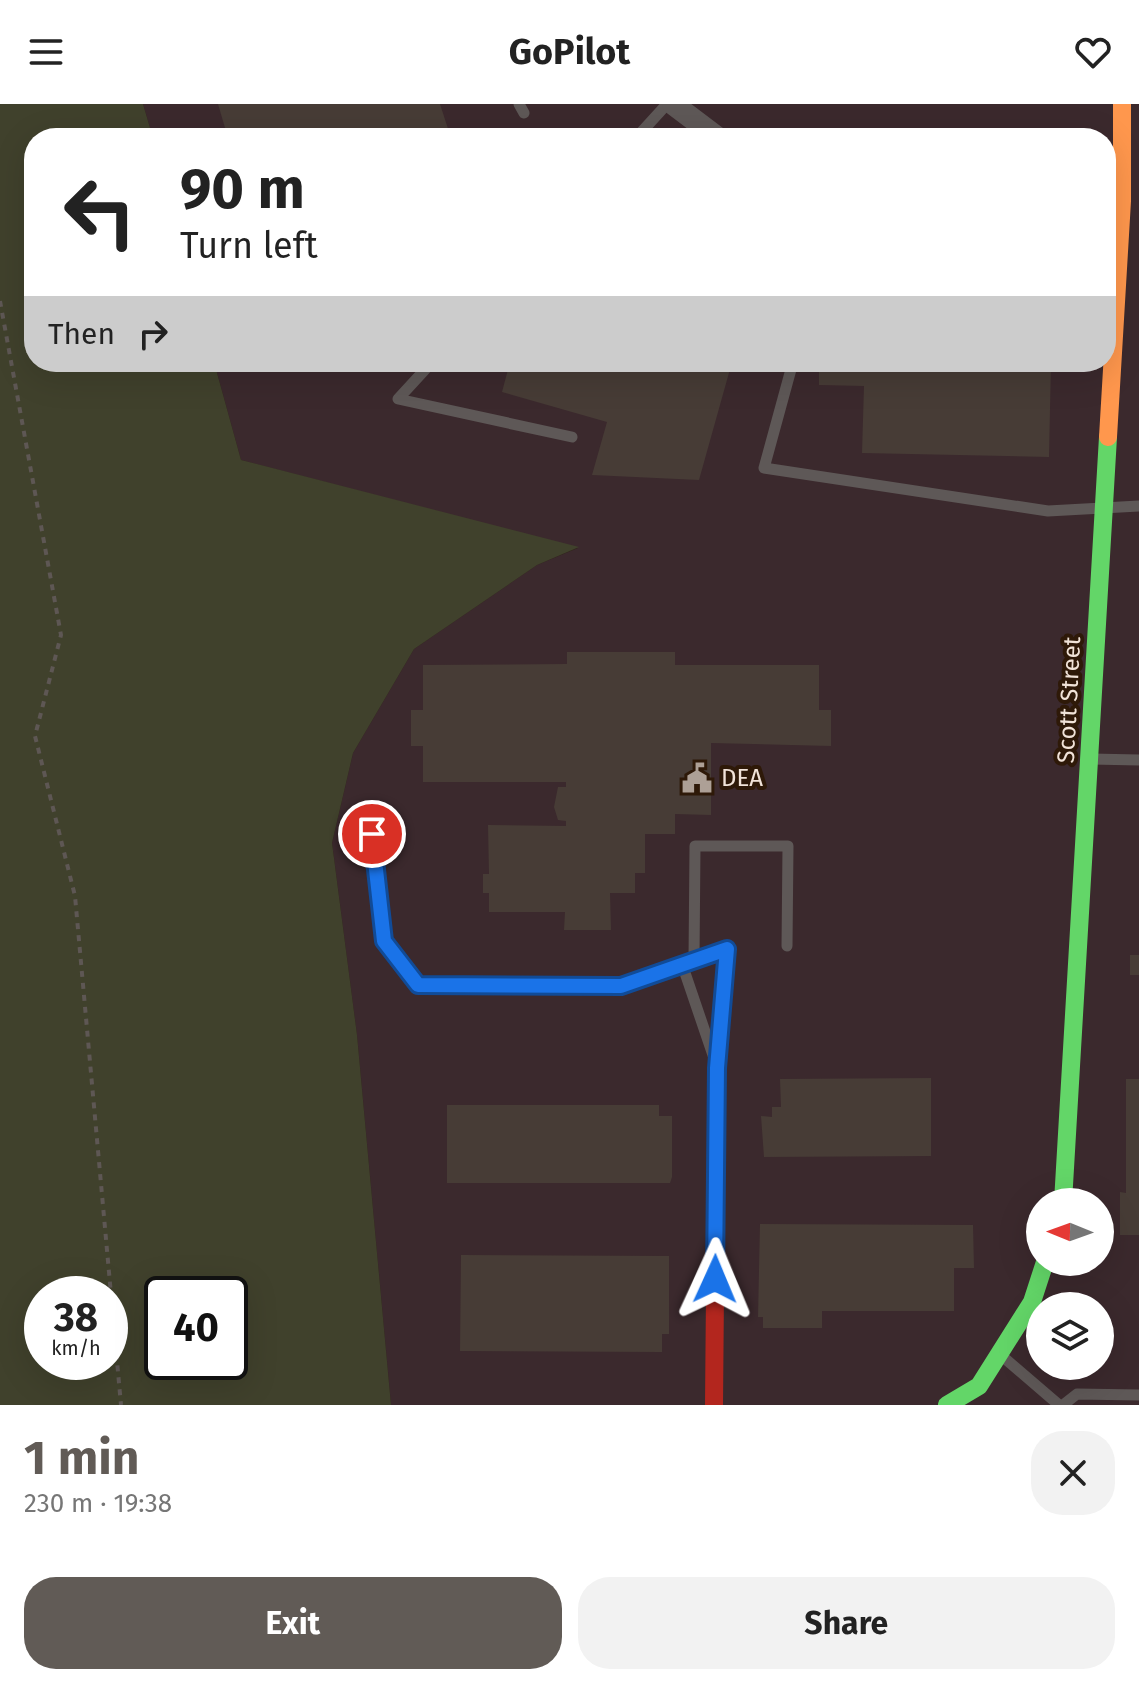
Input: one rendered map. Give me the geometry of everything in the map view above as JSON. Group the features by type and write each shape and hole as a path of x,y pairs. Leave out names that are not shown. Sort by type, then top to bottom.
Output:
{"street":[{"path":"673,104 705,128"},
{"name":"Scott Street","path":"1116,297 1122,201 1122,104"},
{"name":"Scott Street","path":"1064,1188 1111,372"},
{"path":"714,1405 717,1068"},
{"path":"947,1405 979,1386 1032,1302 1040,1276"}],"lane":[{"path":"645,128 667,104"},
{"path":"423,372 398,399 572,437"},
{"path":"790,372 764,468 1048,511 1139,506"},
{"path":"1090,759 1139,760"},
{"path":"372,834 384,941 418,985 621,986 727,949 717,1068"},
{"path":"694,959 695,846 788,846 787,946"},
{"path":"682,964 717,1068"},
{"path":"999,1354 1061,1405 1077,1394 1139,1395"}],"path":[{"path":"0,301 61,635 35,736 75,896 121,1405"}],"shaded area":[{"path":"143,104 1139,104 1139,1405 391,1405 357,1035 332,843 353,753 414,649 537,565 578,548 241,460 217,372 1116,372 1116,128 150,128"}],"green space":[{"path":"0,104 143,104 150,128 24,128 24,372 217,372 241,460 579,547 537,565 414,649 353,753 332,843 357,1035 391,1405 0,1405"}],"building":[{"path":"218,104 440,104 448,128 225,128"},
{"path":"507,372 729,372 699,480 592,475 607,422 502,392"},
{"path":"819,372 1051,372 1049,457 862,453 864,386 819,385"},
{"path":"567,652 675,652 675,665 819,665 819,710 831,710 831,746 711,743 711,815 675,814 675,834 645,834 645,873 635,873 635,893 610,893 611,930 564,930 565,912 489,912 489,893 483,893 483,874 489,874 488,825 566,826 566,821 558,820 554,807 558,787 566,787 566,782 423,782 423,746 411,746 411,710 423,710 423,665 567,664"},
{"path":"1130,955 1139,955 1139,975 1130,975"},
{"path":"931,1078 931,1156 764,1157 761,1116 772,1117 772,1107 781,1107 780,1079"},
{"path":"1126,1079 1139,1079 1139,1235 1120,1235 1120,1192 1126,1193"},
{"path":"447,1105 659,1105 659,1116 672,1116 670,1183 447,1183"},
{"path":"760,1224 973,1225 974,1268 954,1268 954,1311 822,1311 822,1328 763,1328 763,1317 758,1317"},
{"path":"461,1255 669,1256 669,1334 662,1334 662,1352 460,1351"}],"traffic: fast":[{"path":"1064,1188 1108,437"},
{"path":"947,1405 979,1386 1032,1302 1040,1276"}],"traffic: slow":[{"path":"1116,302 1122,201 1122,104"},
{"path":"1108,437 1112,372"}],"traffic: jam":[{"path":"714,1405 717,1068"}],"place":[{"name":"DEA","path":"697,778"}],"route":[{"path":"372,834 384,941 418,985 621,986 727,949 717,1068 715,1279"}]}
